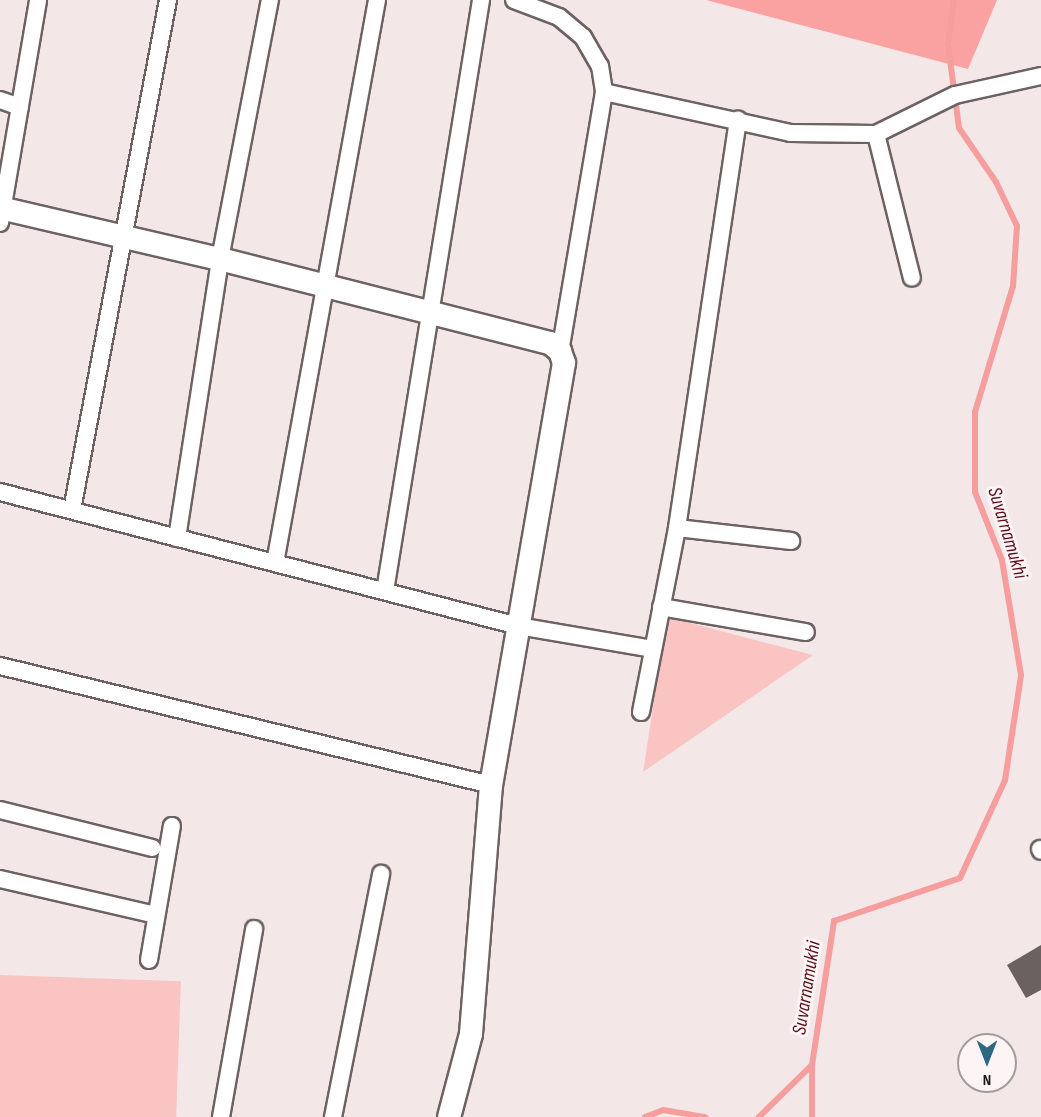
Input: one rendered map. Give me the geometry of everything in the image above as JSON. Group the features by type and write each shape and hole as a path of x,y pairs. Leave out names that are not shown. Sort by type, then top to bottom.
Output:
{"street":[{"path":"72,510 127,238 168,0"},
{"path":"177,537 220,259 270,0"},
{"path":"275,563 377,0"},
{"path":"386,591 481,0"},
{"path":"449,1117 471,1034 491,785 564,363 560,351 604,92 600,66 583,37 559,17 514,0"},
{"path":"35,1 20,107 1,213 220,259 429,315 550,343 560,351"},
{"path":"604,92 790,133 876,134 955,95 1041,76"},
{"path":"0,100 20,107"},
{"path":"641,712 677,528 738,120"},
{"path":"876,134 912,278"},
{"path":"0,492 518,626 653,649"},
{"path":"677,528 791,541"},
{"path":"662,607 806,632"},
{"path":"0,666 491,785"},
{"path":"0,810 152,848"},
{"path":"149,960 172,826"},
{"path":"333,1117 381,874"},
{"path":"0,879 156,915"},
{"path":"221,1117 254,929"}],"shaded area":[{"path":"706,0 997,0 968,69"},
{"path":"667,617 813,655 643,772"},
{"path":"0,975 181,981 176,1117 0,1117"}],"building":[{"path":"1041,945 1041,990 1026,998 1007,965"}],"waterway":[{"name":"Suvarnamukhi","path":"759,1117 812,1065 834,921 960,878 1005,780 1021,675 1002,560 975,492 975,412 1013,286 1017,226 996,182 959,128 948,44 954,0"},
{"path":"812,1065 812,1117"},
{"name":"Suvarnamukhi","path":"645,1117 663,1110 705,1117"}]}
